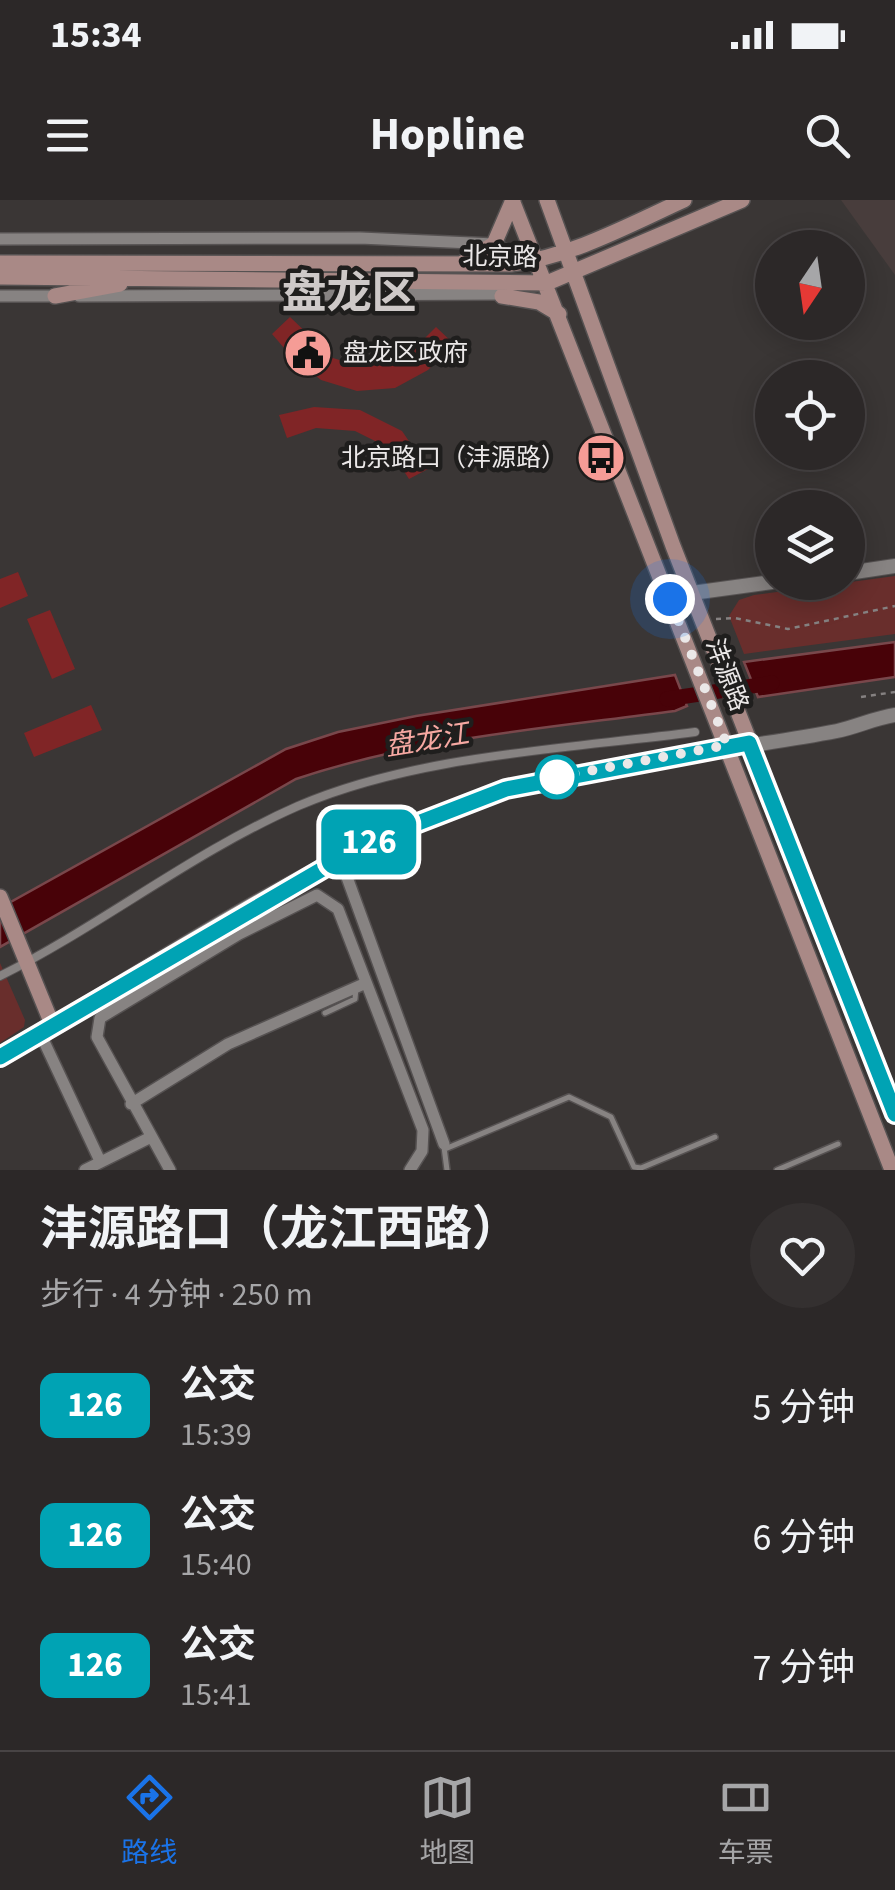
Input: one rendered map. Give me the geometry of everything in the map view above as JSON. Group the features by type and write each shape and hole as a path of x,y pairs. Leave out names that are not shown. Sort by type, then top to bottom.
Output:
{"main road":[{"name":"沣源路","path":"512,200 539,283 560,314 892,1170"},
{"path":"459,266 494,244 512,200"},
{"name":"沣源路","path":"548,200 702,620 895,1114"},
{"name":"北京路","path":"0,263 459,266 534,261 684,200"},
{"name":"北京路","path":"0,278 157,276 539,283 575,275 742,200"},
{"path":"55,296 157,276"},
{"path":"502,296 539,302 560,314"},
{"path":"0,897 18,939 46,1029"}],"street":[{"path":"0,238 360,238 494,244 534,261"},
{"path":"0,296 502,296 539,283"},
{"path":"865,570 895,566"},
{"path":"692,593 755,584"},
{"path":"0,1057 340,858 436,814 506,789 727,745 839,730 895,715"},
{"path":"0,976 246,832 344,788 471,762 694,732"},
{"path":"340,858 444,1146"},
{"path":"170,1170 97,1037 100,1018 306,897 325,897 336,904 361,985 423,1130 422,1151 410,1170"},
{"path":"131,1104 228,1044 361,985"},
{"path":"46,1029 100,1161"},
{"path":"85,1170 151,1137"}],"lane":[{"path":"325,1013 356,999 361,985"},
{"path":"447,1170 444,1146 569,1098 611,1117 634,1167 641,1168 715,1137"},
{"path":"777,1170 838,1144"}],"path":[{"path":"702,620 735,618 788,630 895,606"},
{"path":"861,697 895,692"}],"shaded area":[{"path":"841,200 895,200 895,275 865,230"},
{"path":"895,576 895,634 744,654 729,616 739,600 755,595 755,600 865,600 865,580"},
{"path":"0,963 25,1020 24,1027 0,1043"}],"water":[{"path":"895,642 895,677 758,697 744,662"},
{"path":"675,675 687,706 675,711 436,744 296,779 0,947 0,908 286,749 338,732 416,716"}],"building":[{"name":"盘龙区政府","path":"290,317 333,358 359,366 387,363 413,350 436,327 454,344 428,370 395,388 357,391 321,380 291,356 272,334"},
{"path":"314,407 360,410 402,431 428,469 409,479 389,448 355,431 316,428 287,438 279,415"},
{"path":"18,572 28,596 0,608 0,579"},
{"path":"50,610 75,669 52,679 27,619"},
{"path":"91,705 102,730 34,757 24,733"}],"waterway":[{"name":"盘龙江","path":"667,699 772,683"}],"bus line":[{"name":"126","path":"0,1057 369,842 506,789 749,743 895,1114"}],"place":[{"name":"盘龙区政府","path":"308,353"},
{"name":"北京路口（沣源路）","path":"601,458"}],"district":[{"name":"盘龙区","path":"349,294"}],"route":[{"path":"557,777 727,745 670,599"}]}
